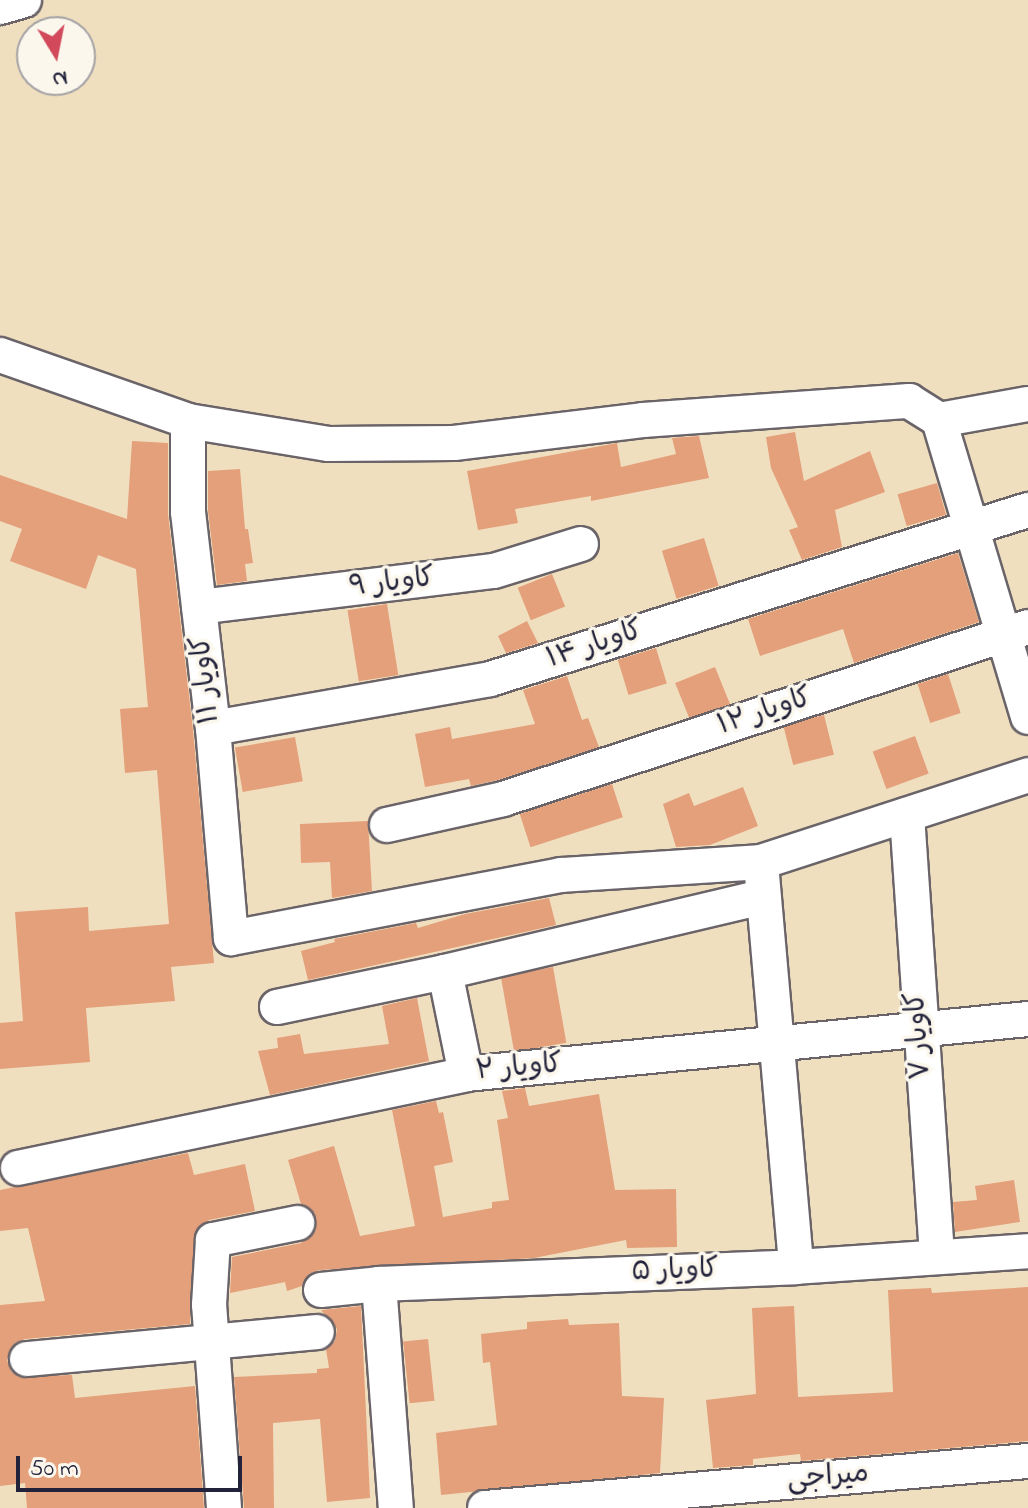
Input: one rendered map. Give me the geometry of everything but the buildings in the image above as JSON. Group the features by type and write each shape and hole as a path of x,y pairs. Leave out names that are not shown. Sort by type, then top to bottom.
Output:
{"street":[{"path":"0,7 24,0"},
{"path":"0,355 188,421 345,444 454,443 643,420 909,401 939,420 969,526 1014,631 1028,717"},
{"path":"939,420 1028,404"},
{"name":"کاویار ۱۱","path":"188,421 188,512 213,728 231,938 561,875 761,862"},
{"name":"کاویار ۱۴","path":"213,728 490,679 969,526 1028,510"},
{"name":"کاویار ۹","path":"199,607 494,571 581,544"},
{"name":"کاویار ۱۲","path":"387,825 503,799 1014,631"},
{"path":"796,1267 761,862 1028,775"},
{"name":"کاویار ۷","path":"907,815 937,1257"},
{"path":"277,1007 445,972 763,897"},
{"path":"445,972 466,1074"},
{"name":"کاویار ۲","path":"18,1168 466,1074 1028,1019"},
{"path":"224,1508 209,1305 213,1240 297,1223"},
{"name":"کاویار ۵","path":"321,1290 379,1284 796,1267 1028,1251"},
{"path":"379,1284 396,1508"},
{"path":"27,1359 317,1332"},
{"name":"میراجی","path":"485,1508 1028,1461"}]}
